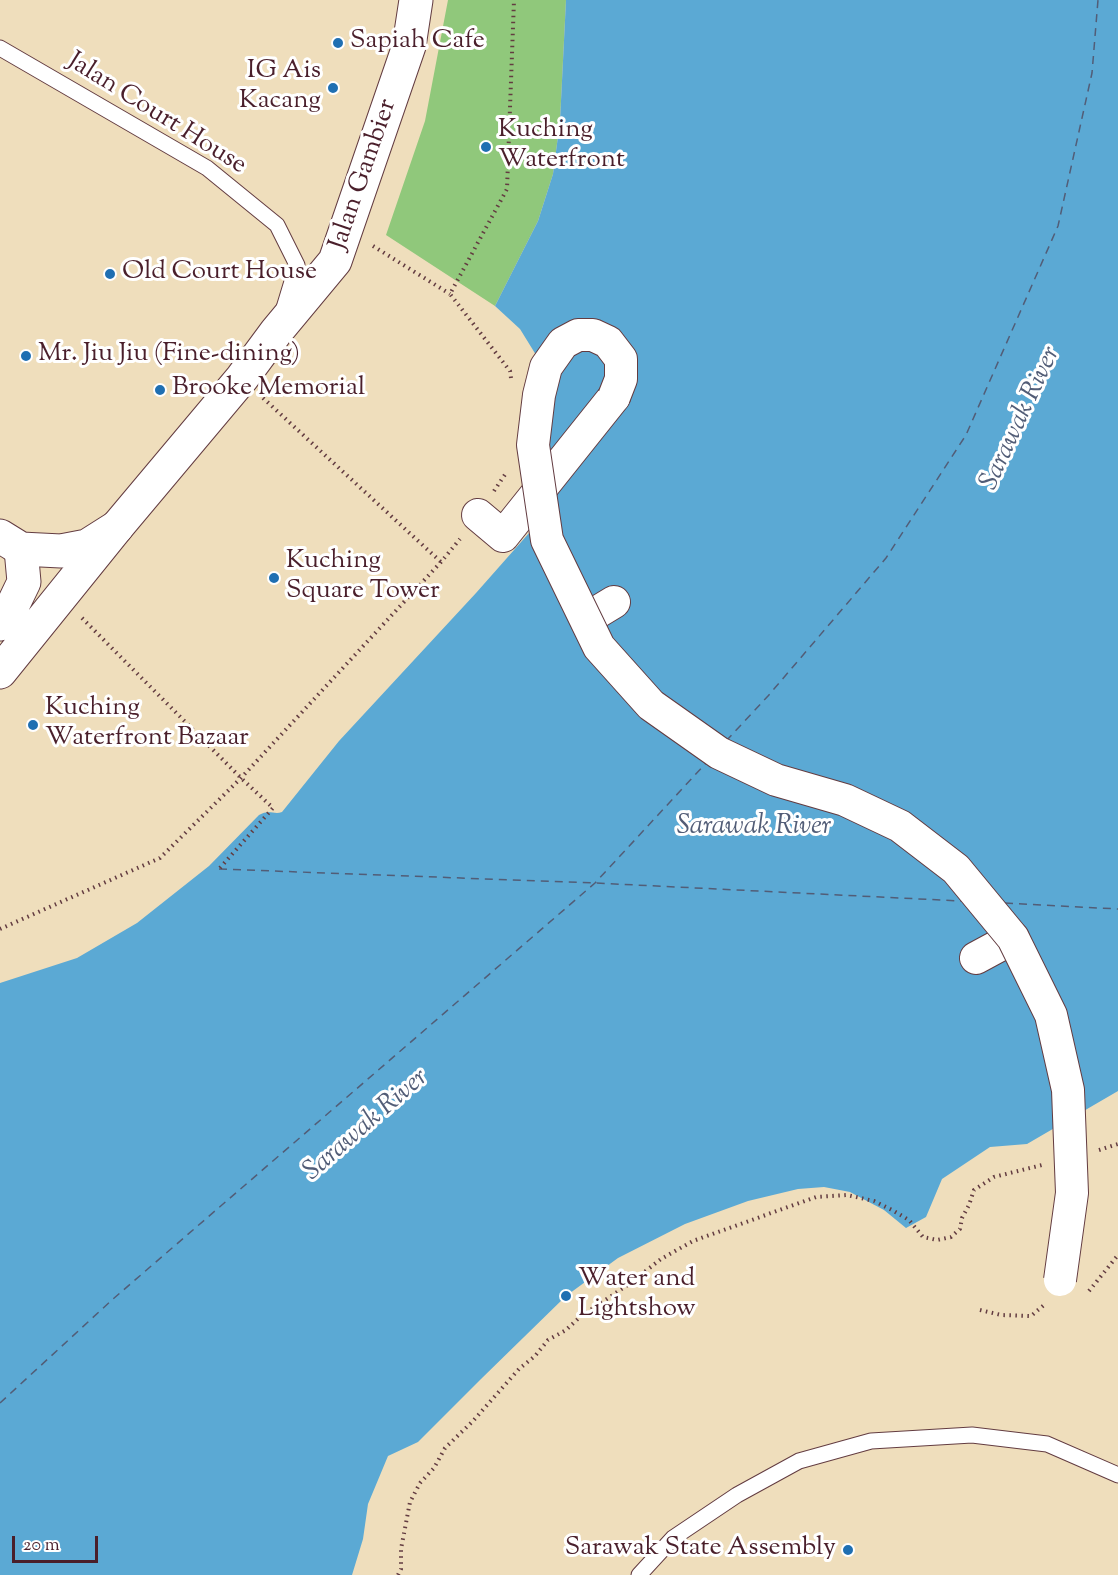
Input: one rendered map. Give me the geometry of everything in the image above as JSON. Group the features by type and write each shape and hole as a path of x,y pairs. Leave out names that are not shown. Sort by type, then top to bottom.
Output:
{"main road":[{"name":"Jalan Gambier","path":"0,672 117,527 242,378 276,332 335,261 409,46 416,0"},
{"path":"0,624 9,613 24,582 11,543 61,551 87,546 117,527"}],"street":[{"path":"478,515 503,536 540,490 547,481 555,472 615,396 621,379 621,359 608,342 593,335 578,335 562,343 546,367 539,395 533,445 540,488 541,498 547,540 599,647 651,705 719,753 776,780 845,800 900,826 956,869 1013,938 1051,1015 1068,1090 1072,1193 1054,1292"},
{"path":"586,619 614,602"},
{"path":"976,958 1013,938"}],"lane":[{"name":"Jalan Court House","path":"0,48 207,168 277,225 297,265 276,332"},
{"path":"639,1575 673,1538 737,1495 799,1461 871,1441 972,1435 1047,1444 1118,1475"}],"path":[{"path":"450,294 507,189 514,0"},
{"path":"335,261 369,243 450,294 510,371 512,382"},
{"path":"242,378 441,562"},
{"path":"0,929 160,858 241,778 441,562 478,515 509,467"},
{"path":"61,597 273,808 219,869"},
{"path":"1095,1151 1118,1144"},
{"path":"398,1575 401,1569 401,1549 410,1502 420,1483 434,1468 445,1448 548,1340 566,1330 580,1317 661,1259 693,1241 816,1197 847,1195 874,1201 909,1220 923,1237 937,1240 951,1237 960,1229 962,1218 974,1190 994,1178 1046,1164"},
{"path":"980,1310 1000,1315 1031,1316 1054,1292"}],"green space":[{"name":"Kuching Waterfront","path":"448,0 566,0 560,121 553,174 538,221 495,306 386,235 425,121"}],"water":[{"name":"Sarawak River","path":"566,0 1118,0 1118,1091 1027,1144 990,1147 942,1179 926,1217 906,1228 884,1210 850,1192 824,1187 798,1189 748,1201 685,1224 618,1258 566,1296 418,1442 388,1456 368,1504 363,1539 352,1575 0,1575 0,983 77,958 137,923 209,866 259,815 266,812 282,812 339,741 537,524 541,363 520,329 495,306 538,221 553,174 560,121"}],"ferry route":[{"path":"726,741 768,696 886,558 966,435 1058,226 1092,73 1098,0"},
{"path":"0,1403 113,1299 595,883 707,762"},
{"path":"219,869 595,883 961,901"},
{"path":"1005,903 1118,909"}],"place":[{"name":"Sapiah Cafe","path":"338,43"},
{"name":"IG Ais Kacang","path":"333,88"},
{"name":"Kuching Waterfront","path":"486,147"},
{"name":"Old Court House","path":"110,274"},
{"name":"Mr. Jiu Jiu (Fine-dining)","path":"26,356"},
{"name":"Brooke Memorial","path":"160,390"},
{"name":"Kuching Square Tower","path":"274,578"},
{"name":"Kuching Waterfront Bazaar","path":"33,725"},
{"name":"Water and Lightshow","path":"566,1296"},
{"name":"Sarawak State Assembly","path":"848,1550"}]}
